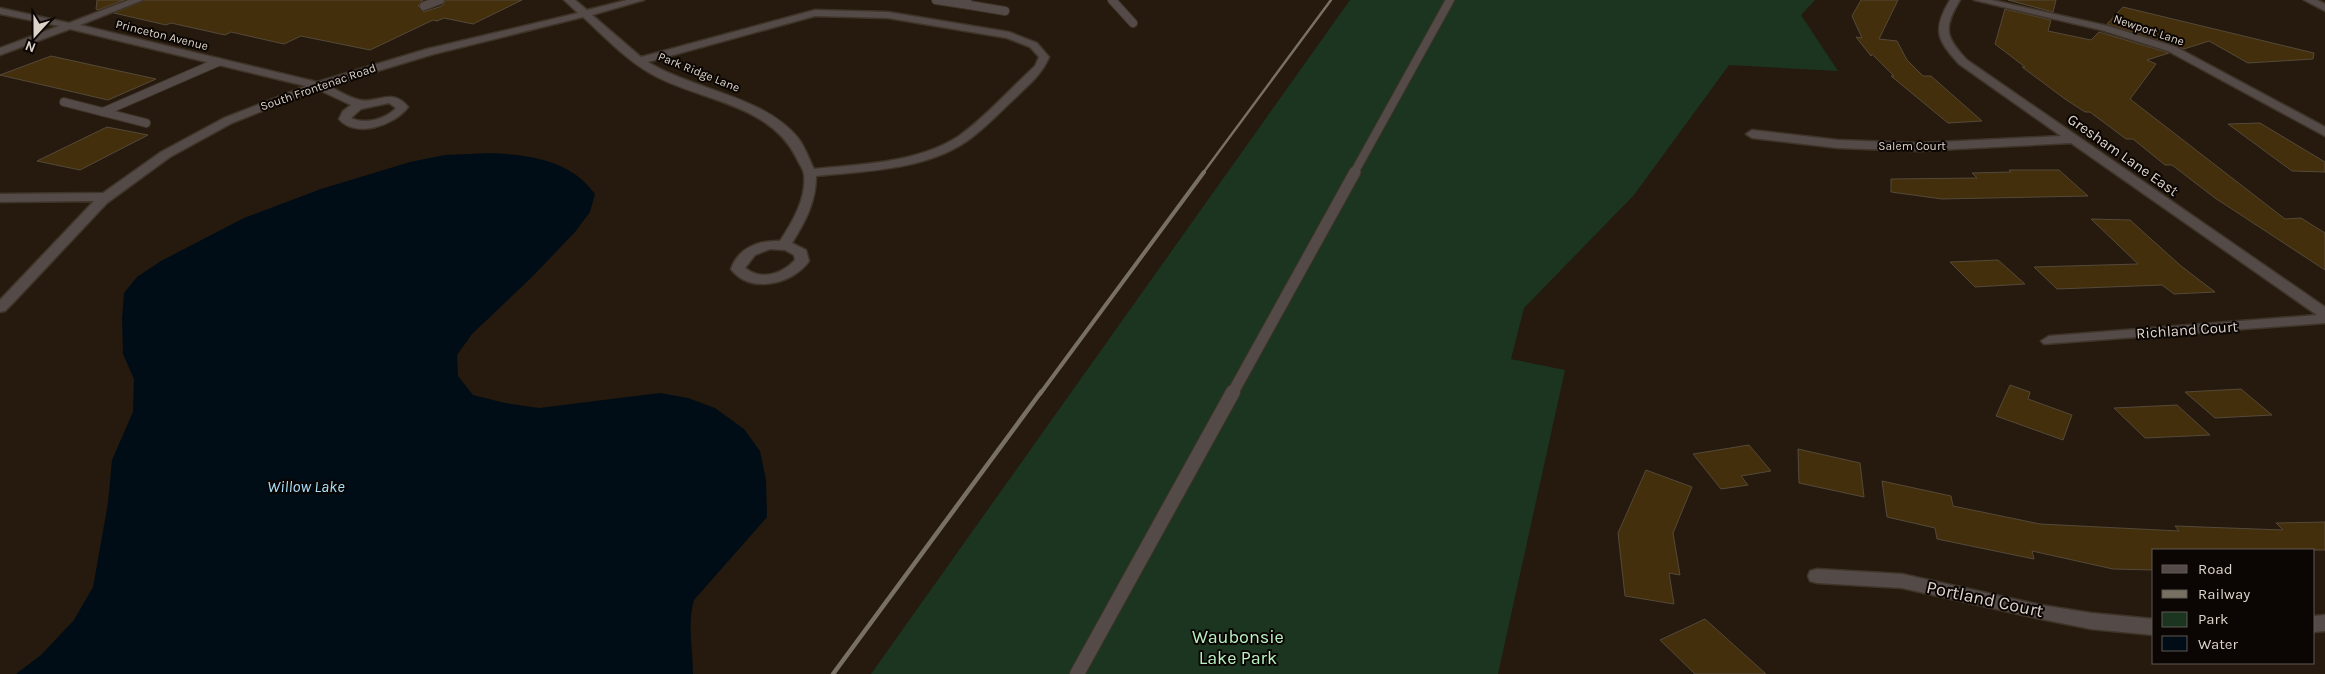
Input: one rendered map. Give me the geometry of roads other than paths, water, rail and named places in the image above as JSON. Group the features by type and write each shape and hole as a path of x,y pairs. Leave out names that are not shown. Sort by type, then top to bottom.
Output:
{"street":[{"path":"0,52 138,0"},
{"name":"Park Ridge Lane","path":"569,0 639,61 662,75 736,102 771,120 794,141 810,173"},
{"name":"South Frontenac Road","path":"0,308 106,197 152,163 204,133 279,98 357,72 639,0"},
{"name":"Gresham Lane East","path":"1955,0 1943,21 1943,34 1952,51 1974,72 2325,314"},
{"name":"Newport Lane","path":"1979,0 2104,28 2172,49 2325,132"},
{"path":"2308,0 2325,8"},
{"name":"Princeton Avenue","path":"0,11 317,85 361,105"},
{"path":"639,61 815,13 843,11 874,12 1009,36 1028,41 1039,48 1044,57 1040,67 972,131 952,144 896,162 810,173 808,195 801,219 784,245"},
{"name":"Salem Court","path":"1752,134 1838,144 1910,147 2072,139"},
{"path":"0,198 106,197"},
{"name":"Richland Court","path":"2049,341 2325,319"},
{"name":"Portland Court","path":"1817,576 1902,581 2041,612 2152,627"}],"lane":[{"path":"424,6 440,0"},
{"path":"936,0 968,2 1005,11"},
{"path":"1112,0 1133,23"},
{"path":"1076,674 1450,0"},
{"path":"103,112 218,62"},
{"path":"64,102 146,123"}],"water":[{"name":"Willow Lake","path":"491,153 520,155 562,167 585,183 595,194 590,212 575,232 532,277 472,334 457,355 458,376 473,395 505,403 539,408 660,393 688,398 715,408 744,429 760,451 766,480 767,517 694,600 691,618 693,674 16,674 41,655 74,620 93,587 108,503 112,460 133,412 134,379 123,354 122,320 124,293 137,277 161,261 244,218 321,189 410,162 445,155"}],"railway":[{"path":"1203,173 1331,0"},
{"path":"1040,394 1204,172"},
{"path":"833,674 1041,392"}],"park label":[{"name":"Waubonsie Lake Park","path":"1238,648"}]}
